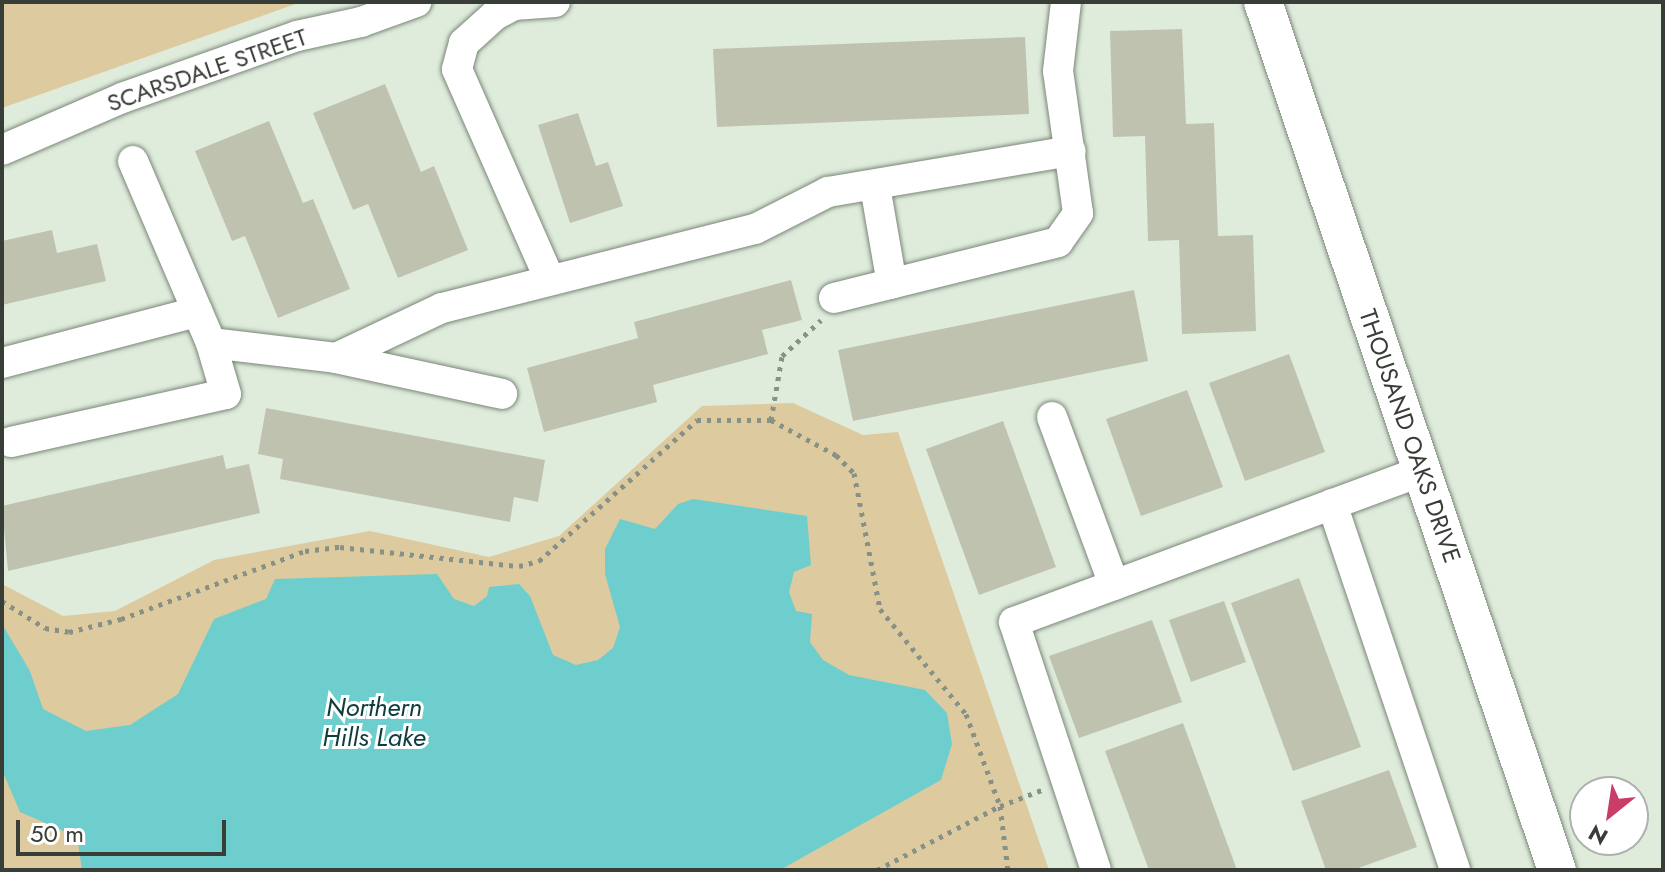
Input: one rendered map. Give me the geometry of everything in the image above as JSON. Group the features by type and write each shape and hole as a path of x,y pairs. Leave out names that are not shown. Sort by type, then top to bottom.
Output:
{"main road":[{"name":"THOUSAND OAKS DRIVE","path":"1263,2 1557,870"}],"street":[{"name":"SCARSDALE STREET","path":"2,150 122,98 297,36 416,2"},
{"path":"549,278 457,69 476,14 514,5 555,2"},
{"path":"834,298 1058,242 1078,213 1058,71 1066,2"},
{"path":"336,358 442,308 549,278 755,229 805,199 1071,151"},
{"path":"11,442 226,394 211,343 133,161"},
{"path":"875,186 892,284"},
{"path":"2,363 197,312"},
{"path":"211,343 336,358 502,394"},
{"path":"1052,417 1114,585"},
{"path":"1096,870 1014,622 1422,471"},
{"path":"1332,504 1455,870"}],"path":[{"path":"771,420 782,356 798,337 829,314 834,298"},
{"path":"2,601 45,628 69,632 121,619 305,551 340,547 519,566 539,561 697,420 771,420 836,455 854,473 880,609 966,714 1000,806 1008,870"},
{"path":"877,870 1000,806 1066,781"}],"shaded area":[{"path":"2,2 301,2 2,108"},
{"name":"Northern Hills Lake","path":"793,403 863,435 898,432 1049,870 2,870 2,584 63,616 115,611 214,560 370,531 489,557 559,536 702,406"}],"water":[{"name":"Northern Hills Lake","path":"693,499 807,516 811,565 794,572 789,592 796,611 812,614 810,642 823,660 849,675 925,690 947,713 952,744 941,780 780,870 82,870 77,837 20,812 2,770 2,624 30,671 43,709 86,731 130,725 178,694 214,619 266,599 275,579 437,574 454,599 474,606 487,596 489,587 519,584 530,596 553,655 576,665 598,660 613,648 620,627 605,574 605,549 620,519 655,529 678,504"}],"building":[{"path":"1182,29 1186,124 1214,123 1218,236 1253,235 1256,331 1182,334 1179,240 1148,241 1145,136 1113,137 1110,31"},
{"path":"1025,37 1029,114 717,127 713,49"},
{"path":"385,84 421,172 434,166 468,250 398,278 368,204 353,210 313,113"},
{"path":"578,113 596,166 608,162 623,206 570,223 538,125"},
{"path":"269,121 303,203 313,199 350,289 278,318 245,236 232,241 195,151"},
{"path":"52,230 57,253 97,244 106,281 2,305 2,241"},
{"path":"791,280 802,320 762,330 768,354 653,385 657,402 544,432 527,368 638,338 634,322"},
{"path":"1134,290 1148,361 853,421 838,350"},
{"path":"1289,354 1325,452 1245,481 1209,383"},
{"path":"1187,390 1223,487 1141,516 1106,419"},
{"path":"266,408 545,460 538,502 514,497 510,522 280,479 283,459 258,454"},
{"path":"1003,421 1056,567 979,595 926,449"},
{"path":"223,455 226,469 249,464 260,513 8,571 2,506"},
{"path":"1299,578 1361,747 1293,771 1231,603"},
{"path":"1224,601 1246,662 1191,682 1169,620"},
{"path":"1152,620 1182,702 1079,738 1049,656"},
{"path":"1183,723 1237,870 1149,870 1105,751"},
{"path":"1389,770 1417,847 1353,870 1326,870 1301,801"}]}
